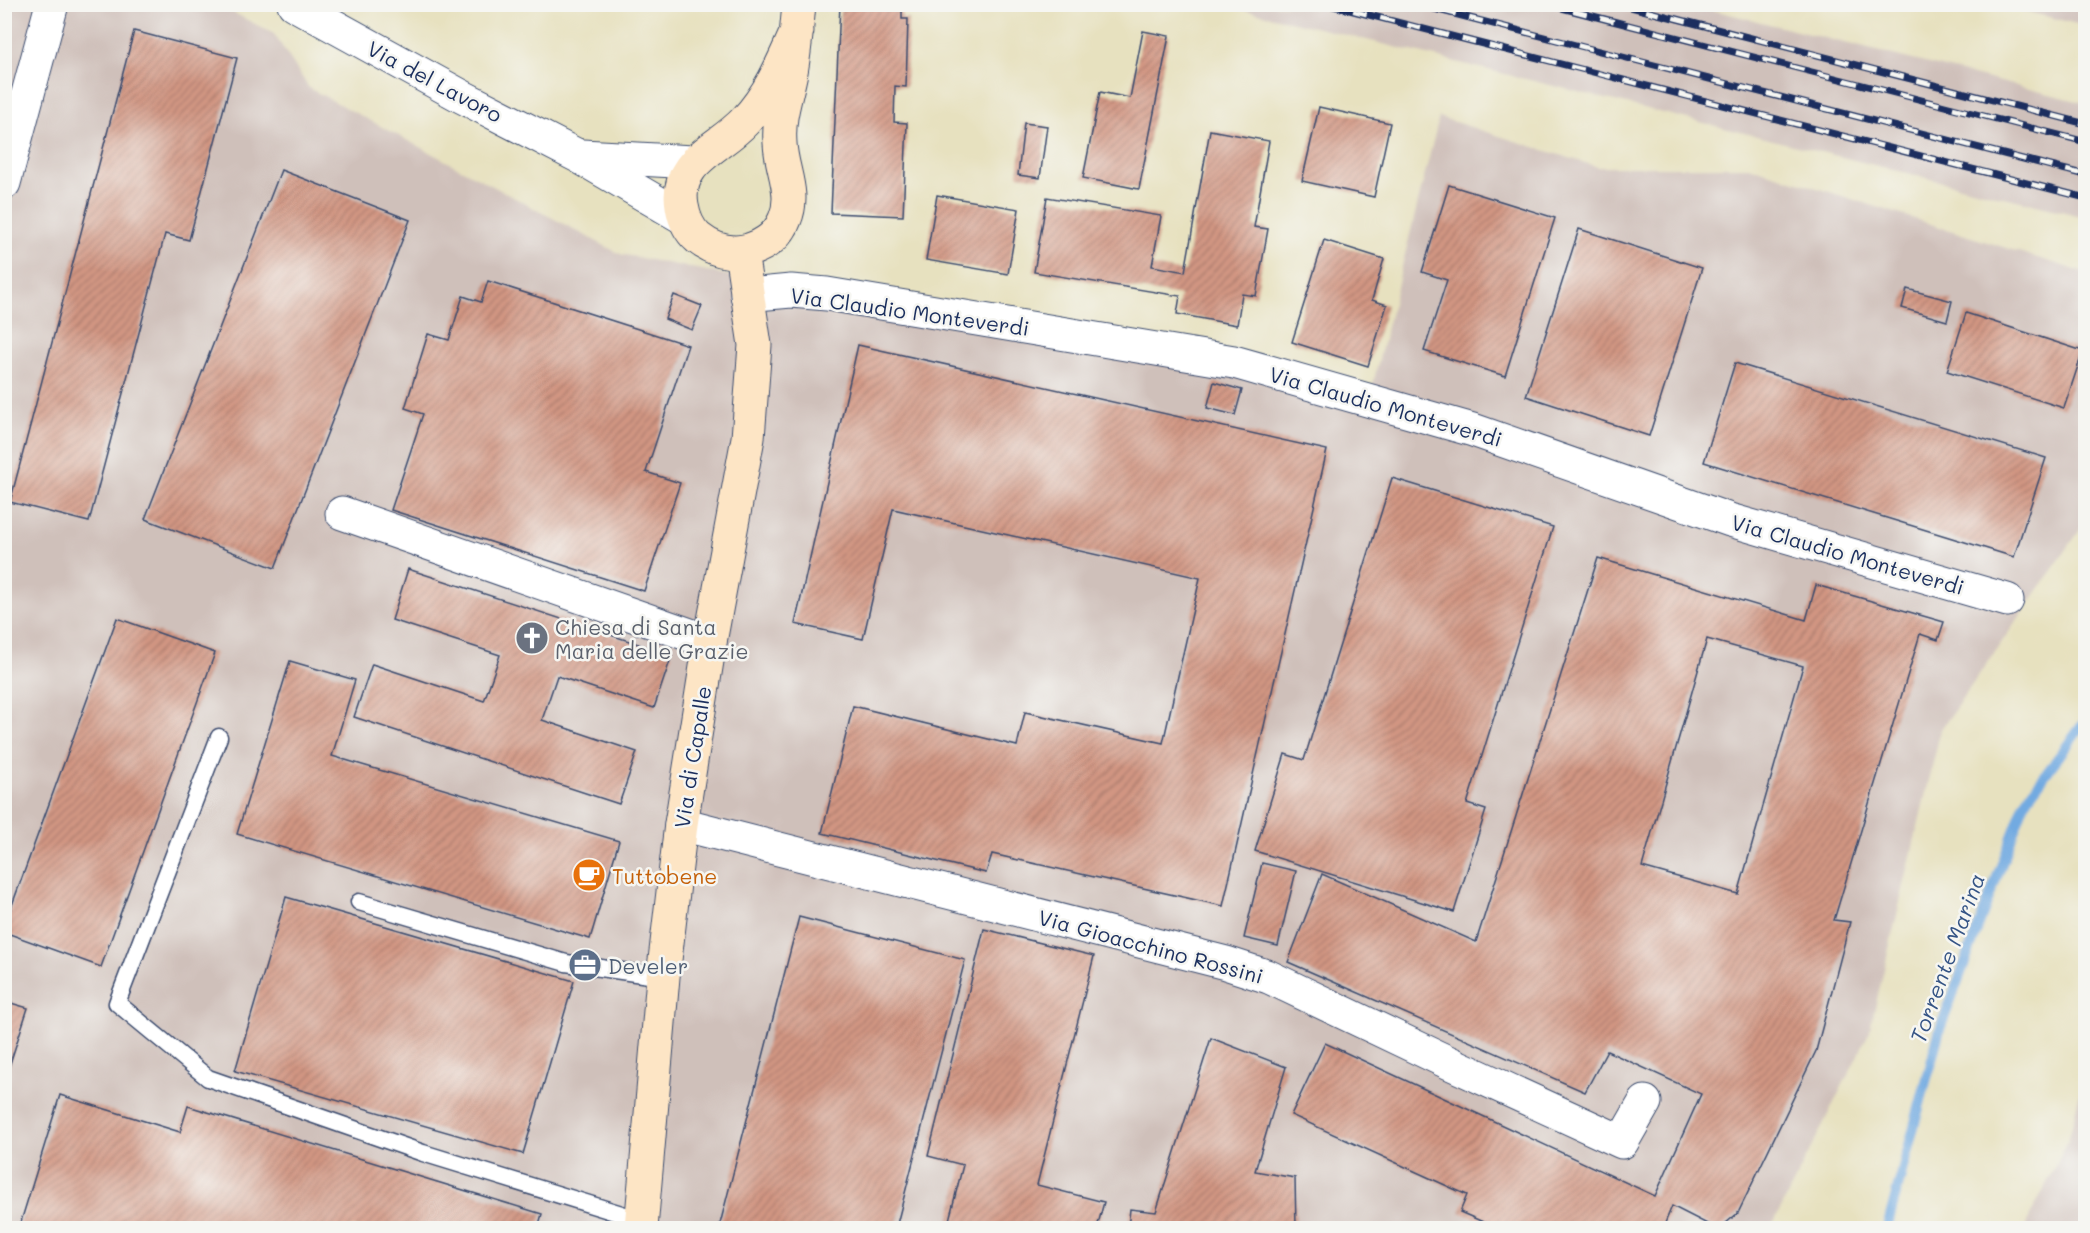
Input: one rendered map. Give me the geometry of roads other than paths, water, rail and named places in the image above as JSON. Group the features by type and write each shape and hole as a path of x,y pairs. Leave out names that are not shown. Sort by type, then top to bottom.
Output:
{"street":[{"path":"4,183 52,4"},
{"name":"Via del Lavoro","path":"294,4 461,96 578,156 684,218"},
{"path":"798,18 791,73 781,110 780,143 784,173 790,191 785,220 776,234 761,246 741,252 722,251 705,243 694,234 684,218 680,197 684,178 705,154 745,122 759,104 781,68 798,18"},
{"path":"705,154 732,143 751,145 762,150 776,162 784,173"},
{"name":"Via del Lavoro","path":"578,156 705,154"},
{"name":"Via di Capalle","path":"641,1224 663,977 681,824 710,642 748,438 755,345 741,252"},
{"name":"Via Claudio Monteverdi","path":"747,295 791,291 827,294 1234,362 1473,430 1730,520 2007,600"},
{"path":"342,513 710,642"},
{"name":"Via Gioacchino Rossini","path":"681,824 1214,960 1269,977 1622,1142 1645,1102"}],"lane":[{"path":"219,737 117,1003 208,1078 423,1153 641,1224"},
{"path":"360,902 566,963 663,977"}],"waterway":[{"name":"Torrente Marina","path":"1887,1228 1940,1029 2025,802 2086,720"}],"railway":[{"path":"1326,4 2086,198"},
{"path":"1415,4 2086,175"},
{"path":"1546,4 2086,142"},
{"path":"1619,4 2086,124"}],"place":[{"name":"Chiesa di Santa Maria delle Grazie","path":"532,638"},
{"name":"Tuttobene","path":"589,875"},
{"name":"Develer","path":"585,965"}]}
